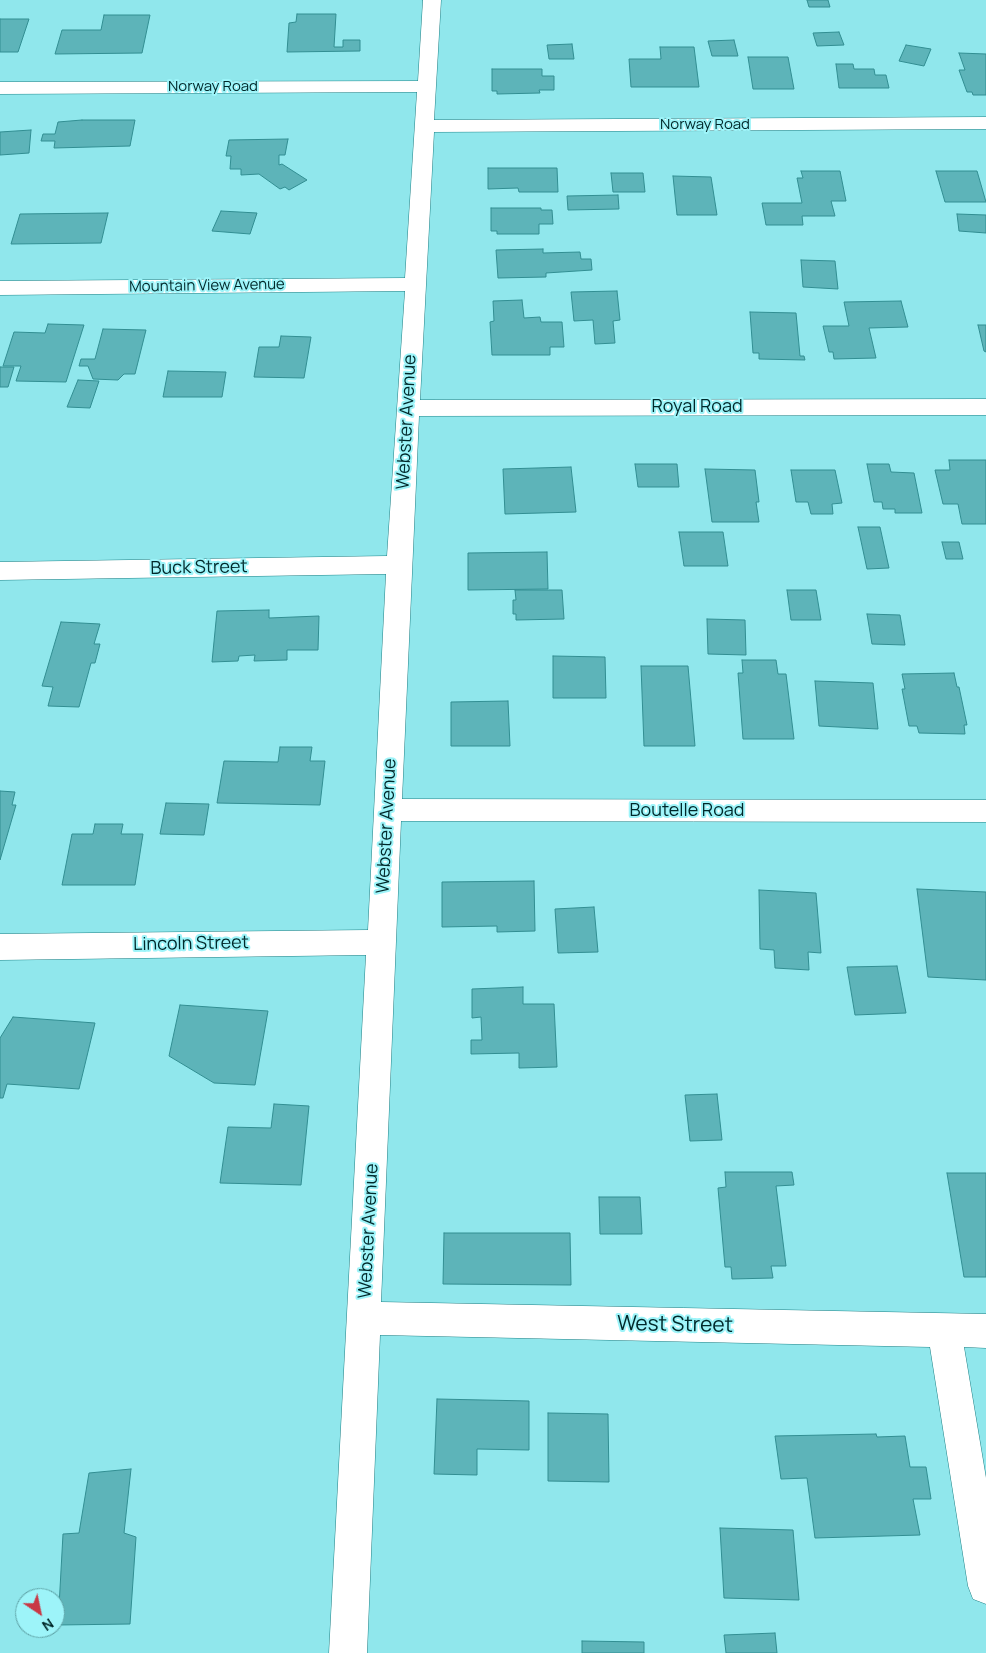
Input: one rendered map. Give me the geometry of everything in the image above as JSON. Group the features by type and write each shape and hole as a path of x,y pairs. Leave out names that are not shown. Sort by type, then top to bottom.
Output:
{"street":[{"name":"Webster Avenue","path":"348,1653 399,565 432,0"},
{"name":"Norway Road","path":"0,88 426,86"},
{"name":"Norway Road","path":"425,126 986,123"},
{"name":"Mountain View Avenue","path":"0,288 415,284"},
{"name":"Royal Road","path":"408,408 986,407"},
{"name":"Buck Street","path":"0,571 399,565"},
{"name":"Boutelle Road","path":"388,810 986,811"},
{"name":"Lincoln Street","path":"0,947 382,942"},
{"name":"West Street","path":"365,1318 986,1331"},
{"path":"944,1331 986,1586"}],"building":[{"path":"807,0 828,0 830,7 809,7"},
{"path":"297,14 336,14 334,47 343,47 343,40 360,40 360,51 287,52 289,23 296,22"},
{"path":"104,15 150,15 142,53 55,54 62,30 101,30"},
{"path":"0,19 29,19 18,52 0,52"},
{"path":"839,32 844,45 817,46 813,33"},
{"path":"734,40 738,56 712,56 708,41"},
{"path":"572,44 574,59 549,59 547,45"},
{"path":"906,45 931,49 924,66 899,61"},
{"path":"660,47 694,47 699,87 631,87 629,59 661,59"},
{"path":"959,53 986,54 986,95 973,95 972,92 967,92 959,70 965,70"},
{"path":"748,57 788,57 794,89 753,89"},
{"path":"836,64 853,64 854,69 874,69 875,75 886,75 889,88 839,88"},
{"path":"492,69 542,69 542,76 554,76 554,90 539,90 540,93 497,94 497,91 492,91"},
{"path":"135,120 130,146 54,148 55,141 41,141 43,134 55,134 58,122"},
{"path":"31,130 29,153 0,155 0,132"},
{"path":"288,139 285,155 279,155 279,165 282,164 307,180 289,190 285,187 280,189 259,174 241,175 241,169 230,169 231,156 226,156 229,140"},
{"path":"488,168 557,168 558,192 519,192 518,188 488,189"},
{"path":"801,171 840,171 846,201 831,201 835,216 802,216 803,225 766,225 762,203 802,203 797,178 803,178"},
{"path":"936,171 977,171 986,202 945,202"},
{"path":"611,173 643,173 645,192 613,192"},
{"path":"673,176 711,177 717,215 677,215"},
{"path":"618,195 619,209 568,210 567,196"},
{"path":"491,208 541,208 541,210 552,210 553,224 539,224 539,234 497,234 497,231 491,231"},
{"path":"221,211 257,213 250,234 212,231"},
{"path":"108,213 101,243 11,244 20,214"},
{"path":"957,214 986,215 986,233 959,231"},
{"path":"543,249 543,253 580,252 581,259 591,259 592,270 546,273 546,277 498,278 496,250"},
{"path":"801,260 835,261 838,289 803,287"},
{"path":"617,291 620,320 613,321 615,343 595,344 593,320 574,321 571,292"},
{"path":"522,300 524,318 540,317 541,322 562,322 564,347 550,347 550,355 492,355 490,322 494,321 493,301"},
{"path":"901,301 908,327 869,328 876,358 834,359 833,352 829,352 823,326 849,326 844,302"},
{"path":"750,312 796,313 800,356 804,356 805,360 759,359 759,353 753,353"},
{"path":"48,324 84,325 66,382 16,381 21,366 3,366 14,332 45,333"},
{"path":"978,325 986,325 986,352 984,351"},
{"path":"103,329 146,330 135,374 124,374 118,380 93,379 88,366 79,366 81,359 95,359"},
{"path":"281,336 311,337 304,378 254,377 259,347 279,347"},
{"path":"0,367 14,367 8,387 0,387"},
{"path":"168,371 226,372 222,397 163,397"},
{"path":"78,380 99,381 90,408 67,407"},
{"path":"949,460 986,460 986,524 962,524 958,504 943,504 935,470 950,470"},
{"path":"635,464 677,464 679,487 638,487"},
{"path":"867,464 889,464 891,472 914,473 922,513 895,513 895,509 883,509 882,502 874,502"},
{"path":"571,467 576,512 505,514 503,469"},
{"path":"705,469 755,470 759,502 756,502 759,522 712,522"},
{"path":"791,470 835,470 842,503 832,504 833,514 811,514 808,502 796,502"},
{"path":"858,527 880,527 889,568 867,569"},
{"path":"679,532 723,532 728,566 684,566"},
{"path":"942,542 959,542 963,559 946,559"},
{"path":"547,552 548,589 468,590 468,553"},
{"path":"515,590 562,590 564,619 516,620 516,614 513,614 513,600 516,600"},
{"path":"787,590 816,590 821,620 791,620"},
{"path":"269,610 269,618 319,616 318,650 287,650 287,660 254,661 255,655 239,656 238,661 212,662 217,611"},
{"path":"867,614 900,615 905,645 872,644"},
{"path":"707,619 745,620 746,655 708,654"},
{"path":"61,622 100,624 94,644 100,644 95,663 91,663 79,707 48,706 53,687 42,686"},
{"path":"553,656 605,657 606,698 553,698"},
{"path":"742,660 776,660 778,674 786,674 794,739 743,739 738,673 743,673"},
{"path":"641,666 688,666 695,746 644,746"},
{"path":"954,673 967,725 964,725 965,734 919,733 917,726 909,726 902,689 905,689 902,674"},
{"path":"815,681 873,683 878,729 819,726"},
{"path":"508,701 510,746 451,746 451,702"},
{"path":"280,747 312,747 310,761 325,761 320,805 217,803 224,761 278,762"},
{"path":"0,791 15,792 12,805 16,805 0,860"},
{"path":"166,803 209,804 204,835 160,834"},
{"path":"95,824 123,824 121,834 143,834 135,885 62,885 72,834 93,834"},
{"path":"534,881 535,931 497,932 497,926 442,927 442,882"},
{"path":"917,889 986,892 986,980 928,977"},
{"path":"759,890 816,893 821,953 808,952 809,970 775,968 774,950 760,949"},
{"path":"594,907 598,952 558,953 555,909"},
{"path":"897,966 906,1013 855,1015 847,967"},
{"path":"523,987 523,1004 554,1004 557,1067 519,1068 519,1053 471,1054 471,1040 482,1040 481,1017 472,1018 472,989"},
{"path":"180,1005 268,1011 255,1085 214,1083 169,1056"},
{"path":"13,1017 95,1023 79,1089 7,1084 3,1098 0,1098 0,1038"},
{"path":"717,1094 722,1140 690,1141 685,1095"},
{"path":"274,1104 309,1106 301,1185 220,1183 228,1127 271,1128"},
{"path":"725,1172 792,1172 794,1185 776,1186 786,1266 771,1266 773,1278 732,1279 731,1267 725,1267 718,1188 726,1187"},
{"path":"947,1173 986,1173 986,1277 964,1277"},
{"path":"599,1197 640,1197 642,1234 600,1234"},
{"path":"444,1233 570,1233 571,1285 443,1284"},
{"path":"437,1399 529,1401 529,1450 477,1449 477,1475 434,1474"},
{"path":"548,1413 608,1414 609,1482 548,1481"},
{"path":"876,1434 877,1437 905,1436 910,1467 926,1467 931,1499 913,1499 920,1535 815,1538 807,1478 781,1479 775,1436"},
{"path":"131,1469 124,1533 136,1537 130,1624 65,1625 65,1588 60,1588 63,1534 79,1533 89,1473"},
{"path":"720,1528 793,1530 799,1600 724,1598"},
{"path":"775,1633 777,1653 726,1653 724,1635"},
{"path":"582,1641 644,1642 644,1653 582,1653"}]}
